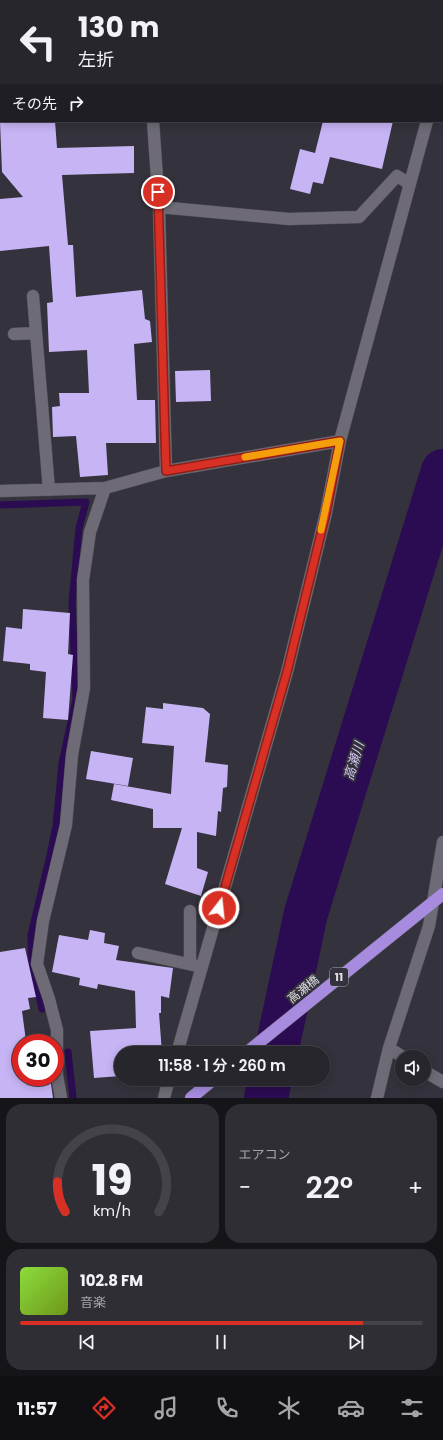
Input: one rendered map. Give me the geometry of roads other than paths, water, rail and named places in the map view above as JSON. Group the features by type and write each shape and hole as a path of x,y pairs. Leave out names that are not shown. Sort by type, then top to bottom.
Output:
{"highway":[{"name":"11","path":"433,902 443,894"},
{"name":"高瀬橋","path":"255,1046 433,902"},
{"path":"191,1098 206,1086"}],"street":[{"path":"153,122 159,207 166,471"},
{"path":"179,1046 196,966 287,672 326,513 340,441 427,122"},
{"path":"159,207 289,219 359,217 397,176 410,184"},
{"path":"33,296 50,490"},
{"path":"14,334 36,333"},
{"path":"0,491 105,488 166,471 340,441"},
{"path":"61,1098 57,1075 57,1030 49,999 37,964 43,921 66,825 72,755 84,688 83,580 90,532 105,488"},
{"path":"377,1098 389,1048 429,926 443,842"},
{"path":"190,911 196,966"},
{"path":"138,953 196,966"},
{"path":"389,1048 395,1052"},
{"path":"431,1076 443,1082"},
{"path":"164,1098 167,1086"}],"waterway":[{"name":"高瀬川","path":"278,1046 306,913 443,471"},
{"path":"0,505 86,502 79,528 72,603 76,699 62,763 56,826 31,935 32,966 42,1009"},
{"path":"68,1052 73,1098"},
{"name":"高瀬川","path":"266,1098 269,1086"}]}
